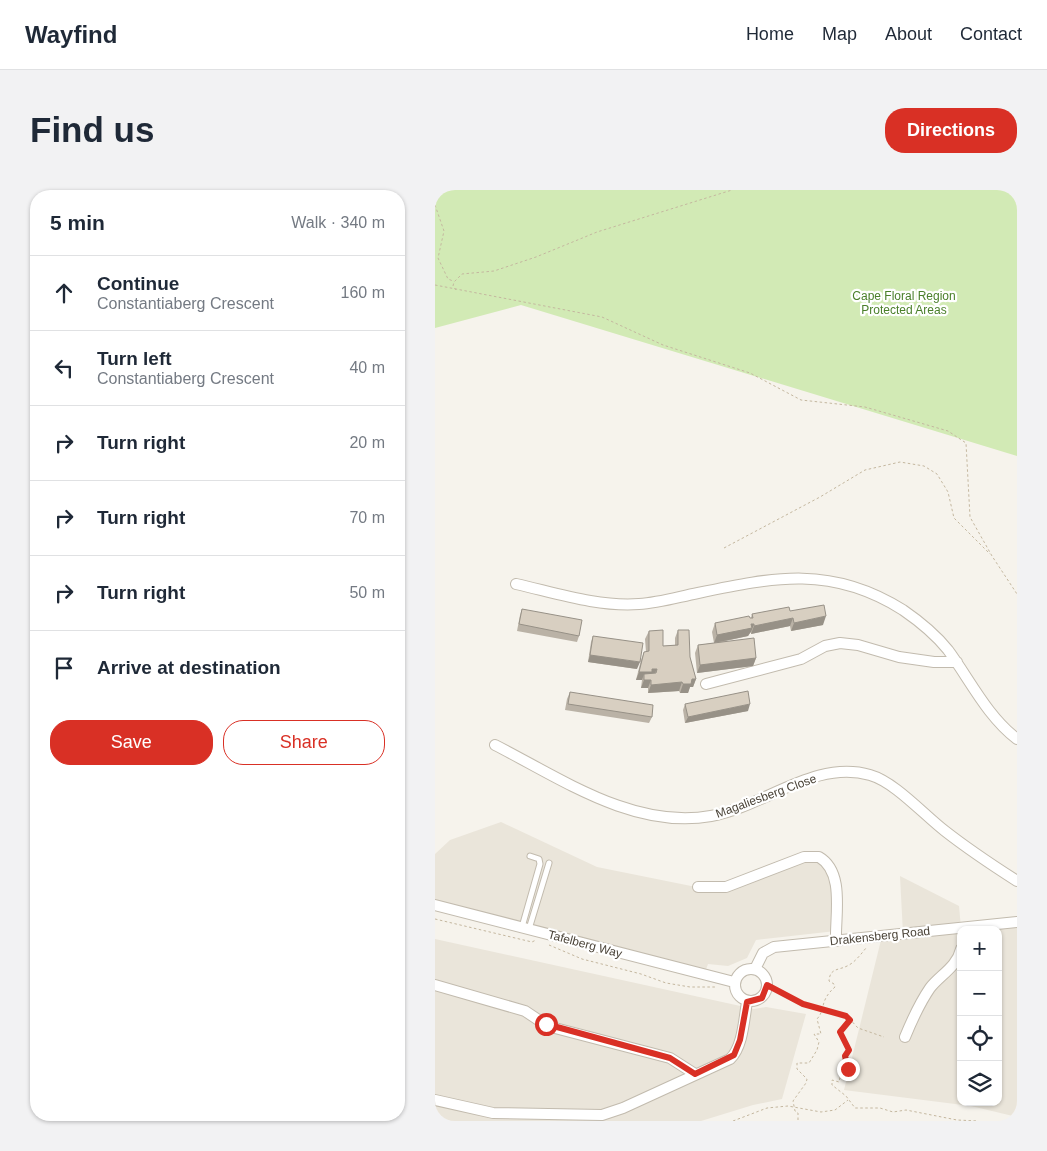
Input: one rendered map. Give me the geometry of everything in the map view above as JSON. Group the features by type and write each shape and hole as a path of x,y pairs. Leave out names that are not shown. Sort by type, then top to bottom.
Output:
{"street":[{"path":"516,584 618,605 675,599 777,578 823,580 863,590 901,609 927,629 957,662 988,708 1017,740"},
{"path":"706,684 801,659 825,646 840,643 858,645 899,657 934,662 957,662"},
{"name":"Magaliesberg Close","path":"495,745 620,807 677,818 712,816 810,779 835,772 856,772 882,780 967,848 1017,881"},
{"path":"698,888 726,887 805,857 819,857 828,865 836,884 836,936"},
{"name":"Tafelberg Way","path":"435,905 729,981"},
{"name":"Drakensberg Road","path":"985,926 1017,922"},
{"name":"Drakensberg Road","path":"755,969 763,953 769,949 836,936 864,942 882,936 957,929"},
{"path":"905,1038 921,1001 930,988 957,960"},
{"path":"755,969 763,974 767,985 762,998 747,1002 739,996 729,981 744,970 755,969"},
{"path":"435,985 525,1011 555,1028 670,1058 695,1074"},
{"path":"435,1100 493,1113 597,1116 623,1108 734,1055 740,1040 747,1002"}],"lane":[{"path":"526,928 540,864 537,858 530,856"},
{"path":"526,928 549,863"}],"path":[{"path":"456,290 453,286 454,282 462,274 494,271 597,232 733,190"},
{"path":"435,204 444,231 438,258 448,279 454,282"},
{"path":"435,284 456,290 602,317 663,345 750,373 801,400 865,407 949,431 966,443 970,517 992,556 1017,594"},
{"path":"723,548 820,497 865,470 900,462 924,466 937,474 948,492 954,518 992,556"},
{"path":"435,919 532,942 536,940"},
{"path":"798,1120 798,1113 793,1101 807,1080 797,1069 797,1063 809,1063 817,1050 819,1042 814,1034 821,1034 817,1019 821,1015 823,1000 835,987 829,981 830,975 833,970 849,965 864,942"},
{"path":"545,943 582,959 641,974 667,983 711,989 729,981"},
{"path":"767,985 803,1004 846,1016 858,1028 884,1037"},
{"path":"850,1020 840,1032 849,1050 845,1056 848,1069 841,1073 839,1082 832,1080 833,1086 855,1108 880,1108 893,1112 906,1110 957,1120 978,1121"},
{"path":"733,1121 767,1108 794,1107 821,1112 835,1110 849,1100"}],"shaded area":[{"path":"501,822 597,867 706,889 812,856 832,872 836,931 756,940 747,958 728,966 708,964 704,975 435,905 435,854 450,840"},
{"path":"900,876 959,906 961,926 957,926 957,1104 844,1090 882,936 903,934"},
{"path":"1017,922 1017,1117 971,1106 1002,1106 1002,926 980,926"},
{"path":"435,939 754,1009 766,1007 806,1014 782,1099 753,1105 701,1121 435,1121"}],"green space":[{"name":"Cape Floral Region Protected Areas","path":"435,190 1017,190 1017,456 521,305 435,328"}],"building":[{"path":"824,605 826,616 794,623 793,618 754,626 754,624 751,624 752,628 717,635 715,623 749,616 753,618 752,614 789,607 790,611"},
{"path":"522,609 582,620 579,636 519,624"},
{"path":"663,630 663,646 678,645 678,630 689,630 690,657 696,679 692,679 691,684 683,684 682,682 651,685 651,680 644,680 644,674 656,673 657,669 652,669 652,672 639,672 644,652 649,651 649,631"},
{"path":"593,636 643,643 640,662 590,655"},
{"path":"754,638 756,658 700,665 698,645"},
{"path":"748,691 750,704 688,717 685,704"},
{"path":"570,692 653,705 652,717 568,704"}],"route":[{"path":"546,1024 670,1058 695,1074 730,1059 734,1055 740,1040 747,1002 762,998 767,985 803,1004 846,1016 850,1020 840,1032 841,1038 849,1050 845,1056 848,1069"}]}
